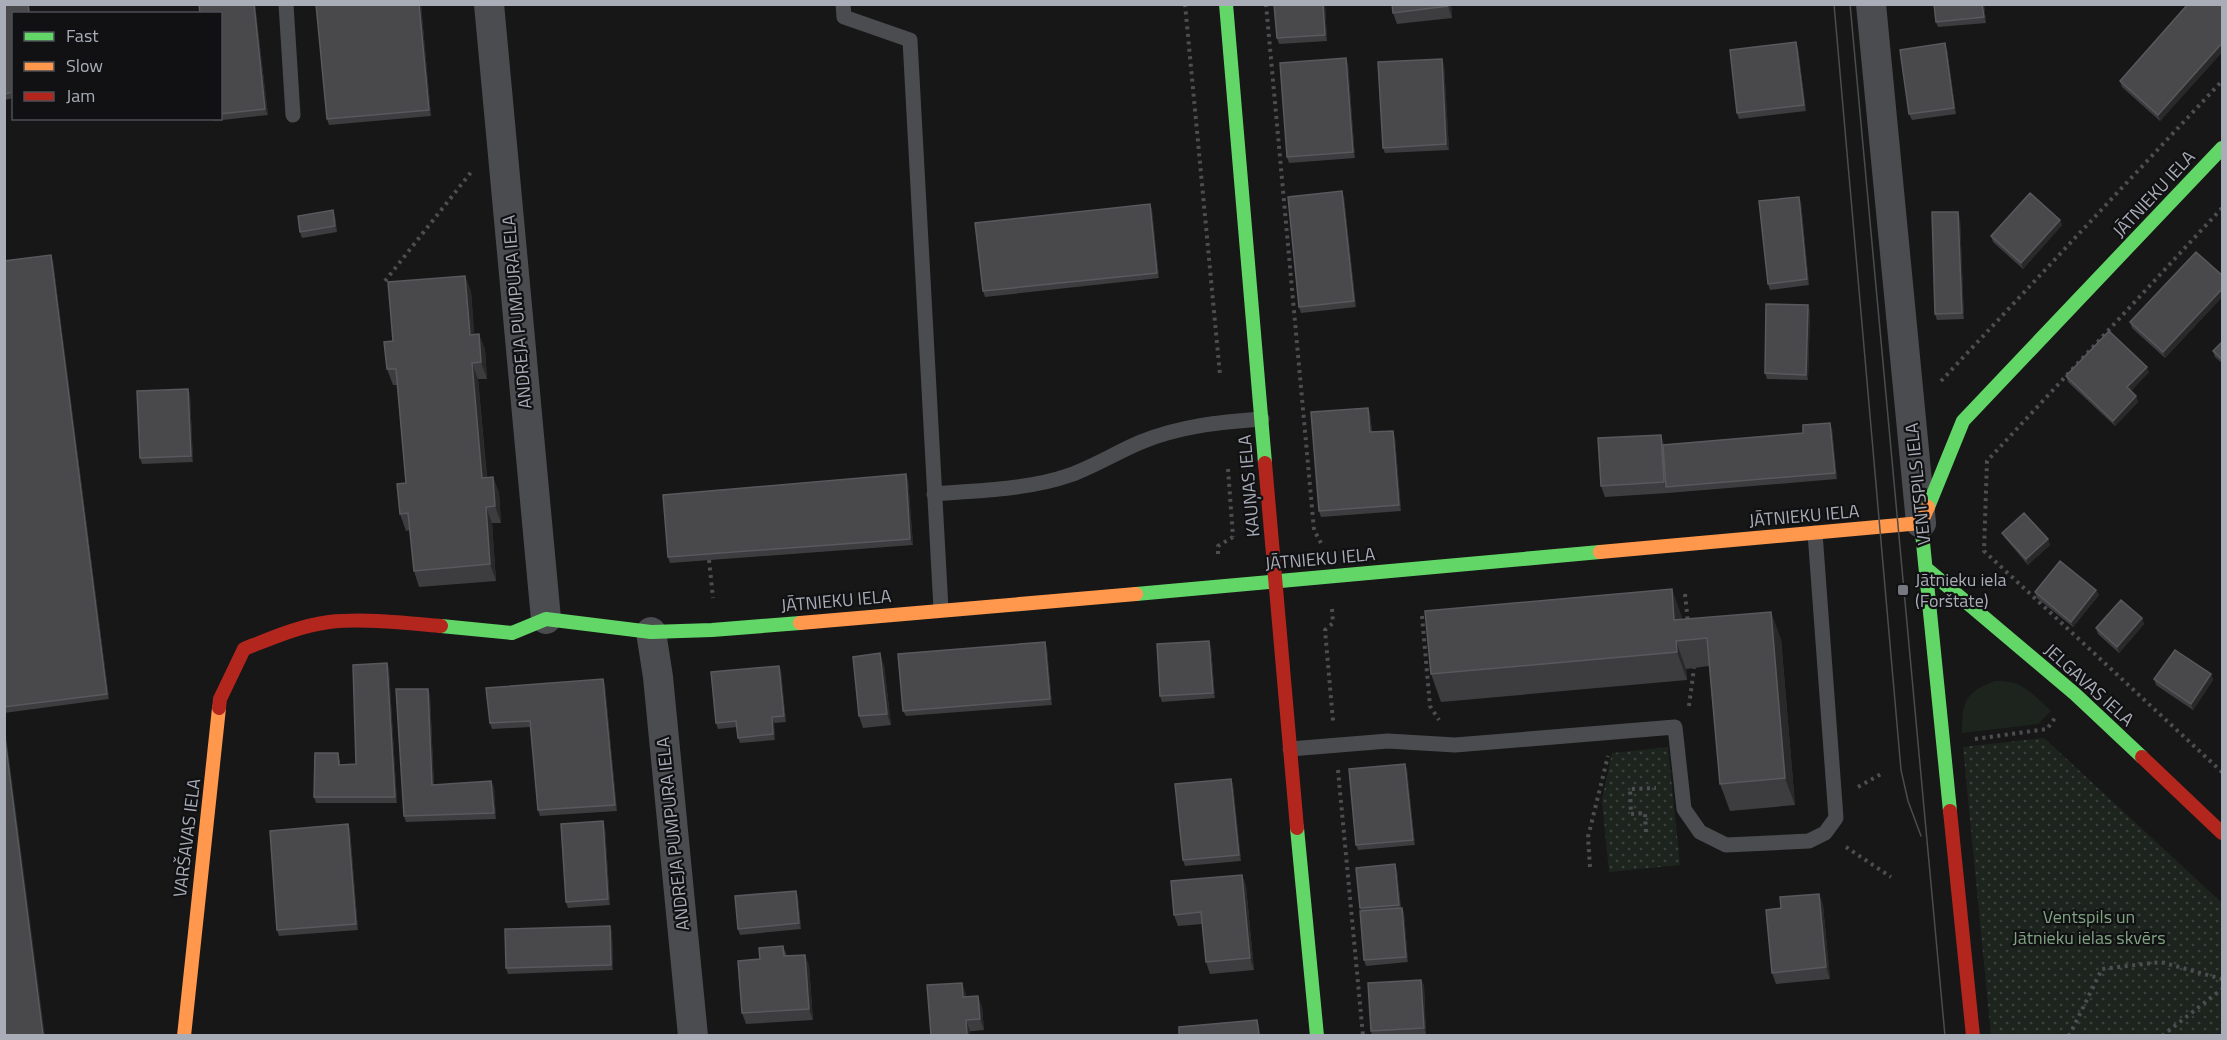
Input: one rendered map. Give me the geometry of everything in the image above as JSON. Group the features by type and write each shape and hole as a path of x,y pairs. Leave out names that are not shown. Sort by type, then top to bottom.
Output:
{"street":[{"name":"ANDREJA PUMPURA IELA","path":"489,4 546,619"},
{"name":"KAUŅAS IELA","path":"1226,4 1275,581 1317,1035"},
{"name":"VENTSPILS IELA","path":"1871,4 1973,1035"},
{"name":"JĀTNIEKU IELA","path":"244,649 288,631 330,622 394,622 512,633 546,619 651,633 712,630 1921,523 1964,421 2223,148"},
{"name":"JELGAVAS IELA","path":"1927,569 2075,694 2223,833"},
{"name":"ANDREJA PUMPURA IELA","path":"651,633 659,688 693,1035"},
{"name":"VARŠAVAS IELA","path":"184,1035 220,699 244,649"}],"lane":[{"path":"286,4 293,115"},
{"path":"843,4 844,17 910,40 941,609"},
{"path":"934,494 1013,487 1070,475 1140,442 1180,428 1225,421 1262,419"},
{"path":"1290,749 1388,741 1455,745 1675,727 1684,809 1700,832 1726,845 1809,841 1826,834 1836,818 1815,533"}],"path":[{"path":"1185,4 1225,421 1233,537"},
{"path":"1266,4 1314,530 1323,547"},
{"path":"1940,382 2223,81"},
{"path":"385,281 473,170"},
{"path":"2223,208 1987,461 1984,551 2223,771"},
{"path":"1218,564 1218,546 1233,537 1241,536"},
{"path":"709,560 711,581"},
{"path":"1685,594 1688,626"},
{"path":"1331,600 1333,623 1326,630 1363,1035"},
{"path":"1422,616 1430,706 1455,745"},
{"path":"1675,727 1690,704 1694,668"},
{"path":"1944,742 2047,729 2057,715"},
{"path":"1590,867 1588,837 1613,732"},
{"path":"1646,832 1645,813 1632,814 1630,789 1681,786"},
{"path":"1826,834 1891,877"},
{"path":"2069,1035 2102,969 2161,962 2223,979"},
{"path":"2162,1035 2223,988"}],"green space":[{"path":"1995,681 2020,685 2051,711 2038,724 1962,733 1964,706 1967,700 1971,694"},
{"name":"Ventspils un Jātnieku ielas skvērs","path":"2044,738 2222,903 2222,1035 1991,1035 1963,747"},
{"path":"1668,747 1680,865 1609,872 1602,800 1612,753"}],"building":[{"path":"4,4 28,4 29,12 12,12 12,92 4,94"},
{"path":"199,4 254,4 265,109 222,114 222,12 200,12"},
{"path":"316,4 419,4 429,110 327,119"},
{"path":"1274,4 1323,4 1325,35 1277,38"},
{"path":"1392,4 1448,4 1448,6 1393,13"},
{"path":"1934,4 1982,4 1984,17 1936,22"},
{"path":"2188,4 2223,4 2223,42 2158,115 2120,81"},
{"path":"1796,42 1804,105 1737,113 1730,50"},
{"path":"1945,43 1954,108 1909,114 1900,50"},
{"path":"1346,58 1353,152 1287,157 1280,63"},
{"path":"1442,59 1446,144 1383,148 1378,62"},
{"path":"1342,191 1354,301 1299,307 1288,197"},
{"path":"2030,193 2060,220 2021,263 1991,236"},
{"path":"1799,197 1807,279 1768,284 1759,201"},
{"path":"1150,204 1157,273 983,291 975,223"},
{"path":"333,210 335,226 300,232 298,216"},
{"path":"1932,212 1958,212 1962,313 1935,314"},
{"path":"2196,252 2223,276 2223,288 2163,352 2130,322"},
{"path":"51,255 107,694 4,707 4,261"},
{"path":"465,276 470,335 479,334 481,362 472,363 482,478 493,477 495,506 486,507 490,564 414,571 408,513 400,514 397,484 406,483 396,369 387,369 384,342 393,341 388,282"},
{"path":"1766,304 1808,305 1806,375 1765,373"},
{"path":"2109,331 2147,367 2127,387 2136,396 2113,421 2066,376"},
{"path":"2223,341 2223,360 2213,351"},
{"path":"188,389 191,456 140,458 137,391"},
{"path":"1368,408 1370,432 1393,431 1399,505 1319,511 1311,412"},
{"path":"1830,423 1835,473 1666,487 1663,445 1803,433 1803,425"},
{"path":"1661,435 1664,482 1601,486 1598,438"},
{"path":"906,474 910,539 668,557 663,495"},
{"path":"2024,513 2048,539 2026,559 2002,533"},
{"path":"2060,561 2096,590 2071,622 2035,592"},
{"path":"1672,589 1674,620 1771,612 1785,778 1720,784 1707,638 1676,641 1677,652 1431,674 1425,611"},
{"path":"2121,600 2142,618 2117,647 2096,628"},
{"path":"1209,641 1213,693 1160,696 1157,644"},
{"path":"1045,642 1050,699 903,711 898,654"},
{"path":"2175,650 2211,674 2191,704 2154,679"},
{"path":"880,653 887,714 859,716 853,657"},
{"path":"387,663 395,797 314,797 315,753 338,753 339,765 356,764 353,665"},
{"path":"779,666 784,716 772,717 773,734 738,738 736,721 716,723 711,672"},
{"path":"603,679 615,805 538,810 530,721 490,723 486,688"},
{"path":"396,689 428,689 432,785 491,781 494,813 404,816"},
{"path":"4,731 43,1035 4,1035"},
{"path":"1405,764 1413,840 1356,845 1349,769"},
{"path":"1231,779 1239,855 1183,860 1175,784"},
{"path":"603,821 608,899 566,902 561,824"},
{"path":"348,824 356,924 277,930 270,831"},
{"path":"1395,864 1399,905 1360,908 1356,868"},
{"path":"1242,875 1250,958 1206,962 1201,912 1174,915 1171,881"},
{"path":"796,891 799,923 738,929 735,896"},
{"path":"1819,894 1826,967 1772,973 1766,910 1781,908 1780,897"},
{"path":"1402,908 1406,957 1364,960 1360,911"},
{"path":"610,926 611,965 506,968 505,929"},
{"path":"783,946 784,956 805,955 809,1009 742,1013 738,961 760,959 759,948"},
{"path":"1421,980 1424,1028 1371,1031 1368,983"},
{"path":"962,983 963,997 978,996 980,1019 966,1020 967,1035 931,1035 927,985"},
{"path":"1257,1020 1259,1035 1179,1035 1179,1027"}],"tram line":[{"path":"1834,4 1901,770 1908,801 1921,836"},
{"path":"1850,4 1945,1036"}],"traffic: fast":[{"path":"1226,4 1265,463"},
{"path":"1928,507 1963,421 2222,148"},
{"path":"1921,523 1950,811"},
{"path":"1136,594 1600,552"},
{"path":"1927,569 2075,694 2142,757"},
{"path":"441,626 512,633 546,619 651,632 800,623"},
{"path":"1297,828 1317,1036"}],"traffic: slow":[{"path":"1600,552 1921,523 1928,507"},
{"path":"800,623 1136,594"},
{"path":"184,1036 219,708"}],"traffic: jam":[{"path":"1265,463 1297,828"},
{"path":"219,708 220,699 244,649 275,637 307,626 342,621 385,621 441,626"},
{"path":"2142,757 2222,833"},
{"path":"1950,811 1973,1036"}],"place":[{"name":"Jātnieku iela (Forštate)","path":"1903,590"}]}
